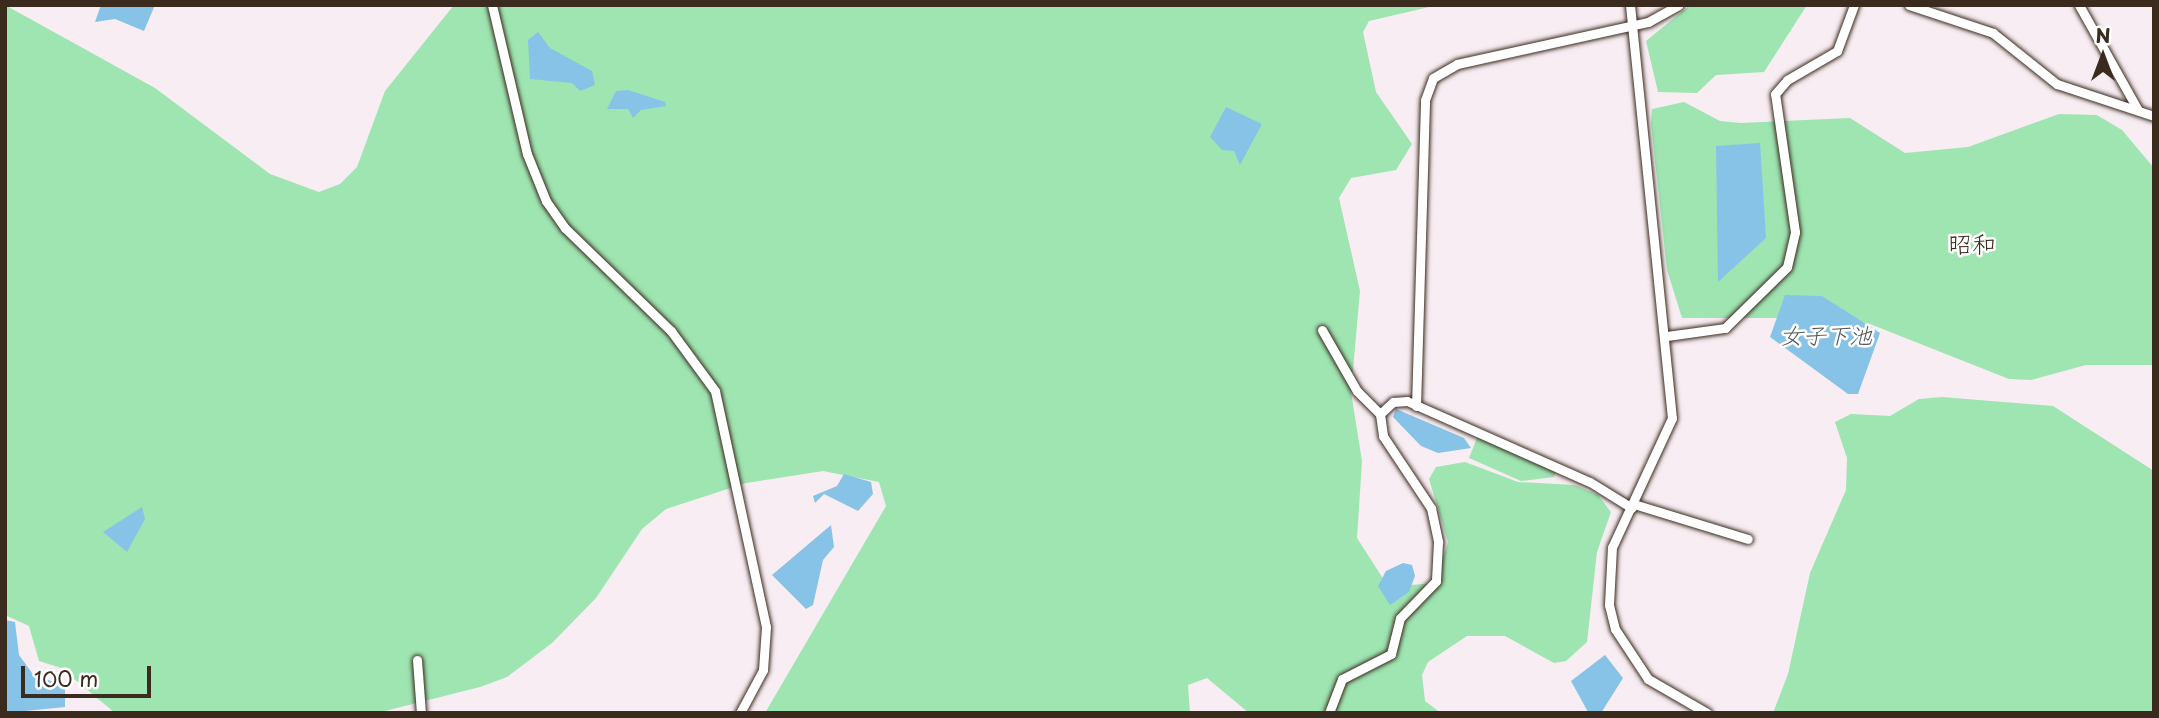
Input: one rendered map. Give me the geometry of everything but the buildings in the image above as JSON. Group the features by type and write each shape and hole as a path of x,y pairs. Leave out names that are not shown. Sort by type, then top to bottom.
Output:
{"street":[{"path":"492,5 527,154 546,201 565,228 671,331 715,390 766,627 763,670 740,713"},
{"path":"1630,5 1667,336 1671,426 1612,547 1608,579 1615,629 1648,679 1707,713"},
{"path":"1416,406 1425,100 1433,78 1457,64 1632,26 1679,5"},
{"path":"1667,336 1725,328 1787,267 1795,232 1775,94 1787,80 1837,51 1854,5"},
{"path":"1909,5 1993,33 2042,78 2154,116"},
{"path":"2079,5 2138,110"},
{"path":"1322,330 1357,391 1380,414 1383,436 1431,508 1438,573 1401,618 1391,654 1342,680 1329,713"},
{"path":"1380,414 1393,402 1416,406 1590,482 1633,506 1748,539"},
{"path":"417,660 421,713"}],"green space":[{"path":"5,5 155,88 270,174 319,192 340,184 357,167 385,91 454,5 1438,5 1369,21 1363,32 1376,92 1412,144 1396,170 1351,178 1339,198 1360,291 1351,392 1362,461 1357,538 1384,580 1400,586 1434,583 1448,542 1429,479 1436,467 1465,462 1518,482 1575,485 1598,495 1611,512 1597,552 1587,642 1566,661 1554,663 1505,636 1467,636 1428,662 1422,675 1425,701 1441,713 1249,713 1207,678 1188,685 1190,713 765,713 886,506 879,482 823,471 746,483 666,509 642,529 596,598 552,643 507,677 480,687 377,713 115,713 61,668 39,661 29,626 5,615"},
{"path":"1690,5 1807,5 1764,72 1716,75 1697,93 1658,92 1646,41"},
{"path":"1684,102 1720,121 1741,123 1850,118 1905,153 1968,147 2059,114 2097,115 2122,130 2154,168 2154,365 2086,365 2031,380 2009,379 1870,324 1837,318 1682,318 1667,270 1651,124 1652,109"},
{"path":"1942,397 2053,406 2154,471 2154,713 1773,713 1788,674 1810,573 1846,490 1847,458 1835,422 1851,414 1890,416 1919,399"},
{"path":"1479,433 1557,468 1554,477 1521,481 1469,458"}],"water":[{"path":"101,5 155,5 144,31 115,19 95,22"},
{"path":"538,32 550,48 592,71 595,85 580,91 572,83 530,79 528,40"},
{"path":"628,90 665,102 666,106 641,110 633,118 628,109 607,109 616,91"},
{"path":"1226,107 1262,124 1240,165 1234,151 1222,150 1210,137"},
{"path":"1760,143 1766,238 1718,282 1716,146"},
{"name":"女子下池","path":"1785,295 1822,296 1880,333 1858,394 1848,394 1770,337"},
{"path":"1396,409 1464,438 1471,448 1438,453 1421,446 1393,417"},
{"path":"844,474 871,482 873,494 858,511 824,494 815,503 813,496 837,486"},
{"path":"142,507 145,519 127,552 103,532"},
{"path":"831,525 834,547 823,560 813,605 806,609 772,575"},
{"path":"1403,563 1412,565 1415,576 1409,592 1390,605 1378,586 1386,571"},
{"path":"5,620 15,622 19,655 32,673 65,687 65,707 5,713"},
{"path":"1605,655 1623,678 1601,713 1588,712 1571,681"}],"district":[{"name":"昭和","path":"1972,244"}]}
